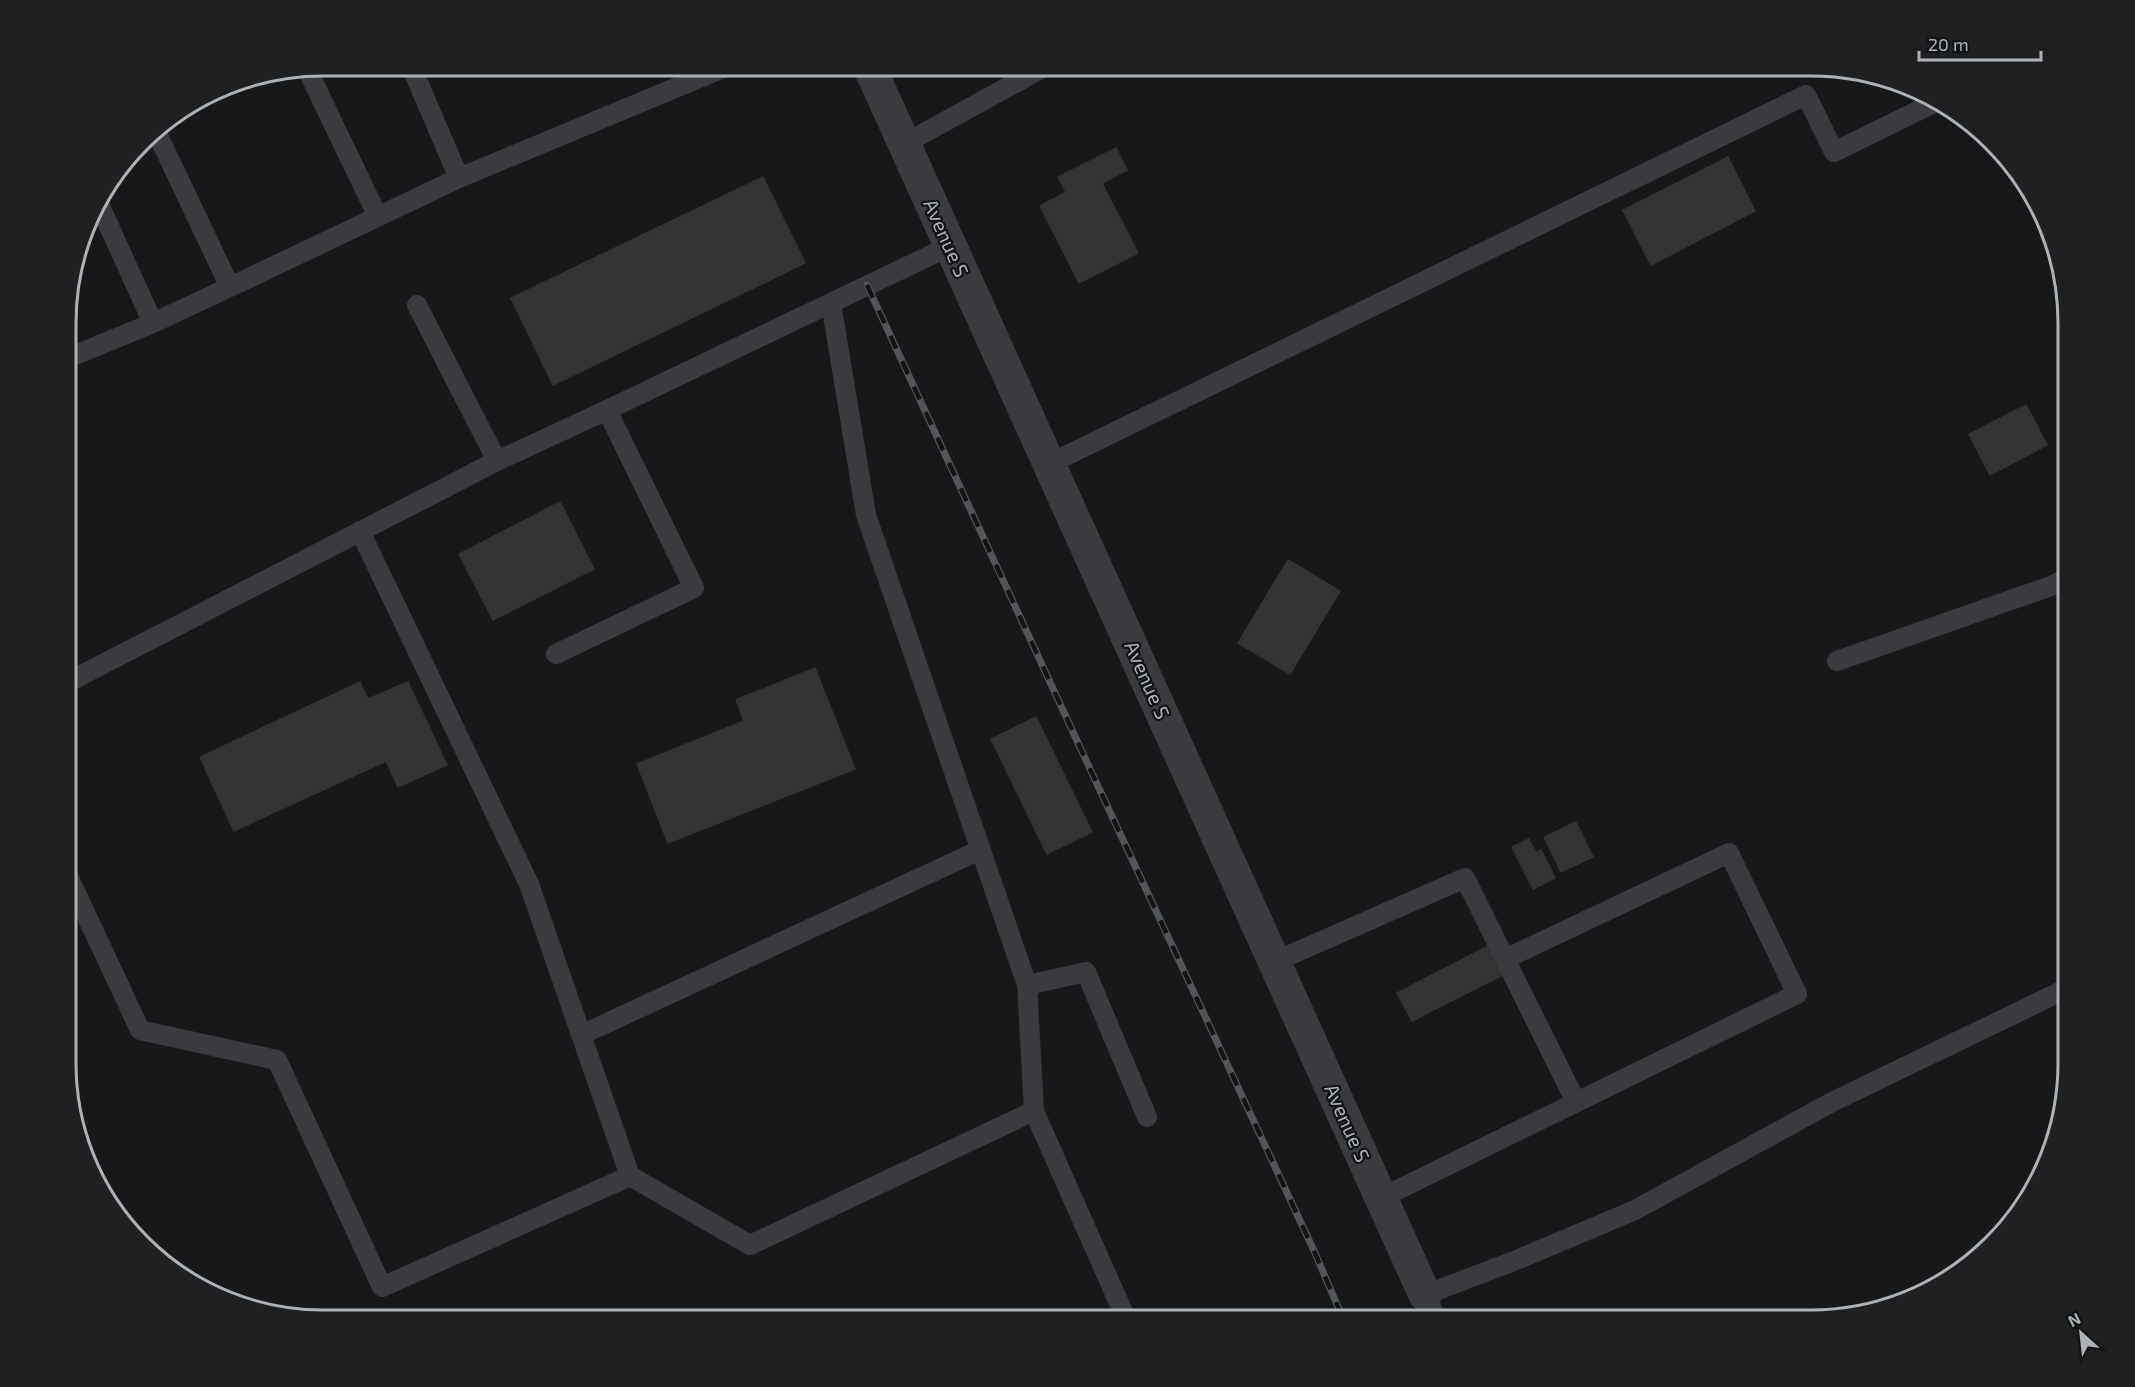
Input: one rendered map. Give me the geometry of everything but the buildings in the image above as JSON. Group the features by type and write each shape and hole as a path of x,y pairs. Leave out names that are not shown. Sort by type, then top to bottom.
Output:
{"street":[{"name":"Avenue S","path":"873,76 1431,1308"}],"lane":[{"path":"415,76 459,178"},
{"path":"76,355 153,323 459,178 704,76"},
{"path":"904,144 1028,76"},
{"path":"311,77 378,217"},
{"path":"1049,464 1806,95 1834,152 1928,106"},
{"path":"160,139 230,287"},
{"path":"103,213 153,323"},
{"path":"76,678 497,461 950,246"},
{"path":"831,303 866,515 1027,985 1034,1111 1122,1310"},
{"path":"417,304 497,461"},
{"path":"556,654 694,588 607,410"},
{"path":"360,531 529,884 630,1176 750,1245 1034,1111"},
{"path":"1837,661 2058,582"},
{"path":"581,1035 980,850"},
{"path":"1381,1198 1797,994 1729,853 1505,959"},
{"path":"1274,962 1465,878 1576,1102"},
{"path":"76,893 140,1030 277,1060 382,1287 630,1176"},
{"path":"1027,985 1086,972 1147,1117"},
{"path":"1431,1308 1519,1259 1635,1210 1832,1102 2058,993"}],"railway":[{"path":"867,285 1339,1310"}]}
